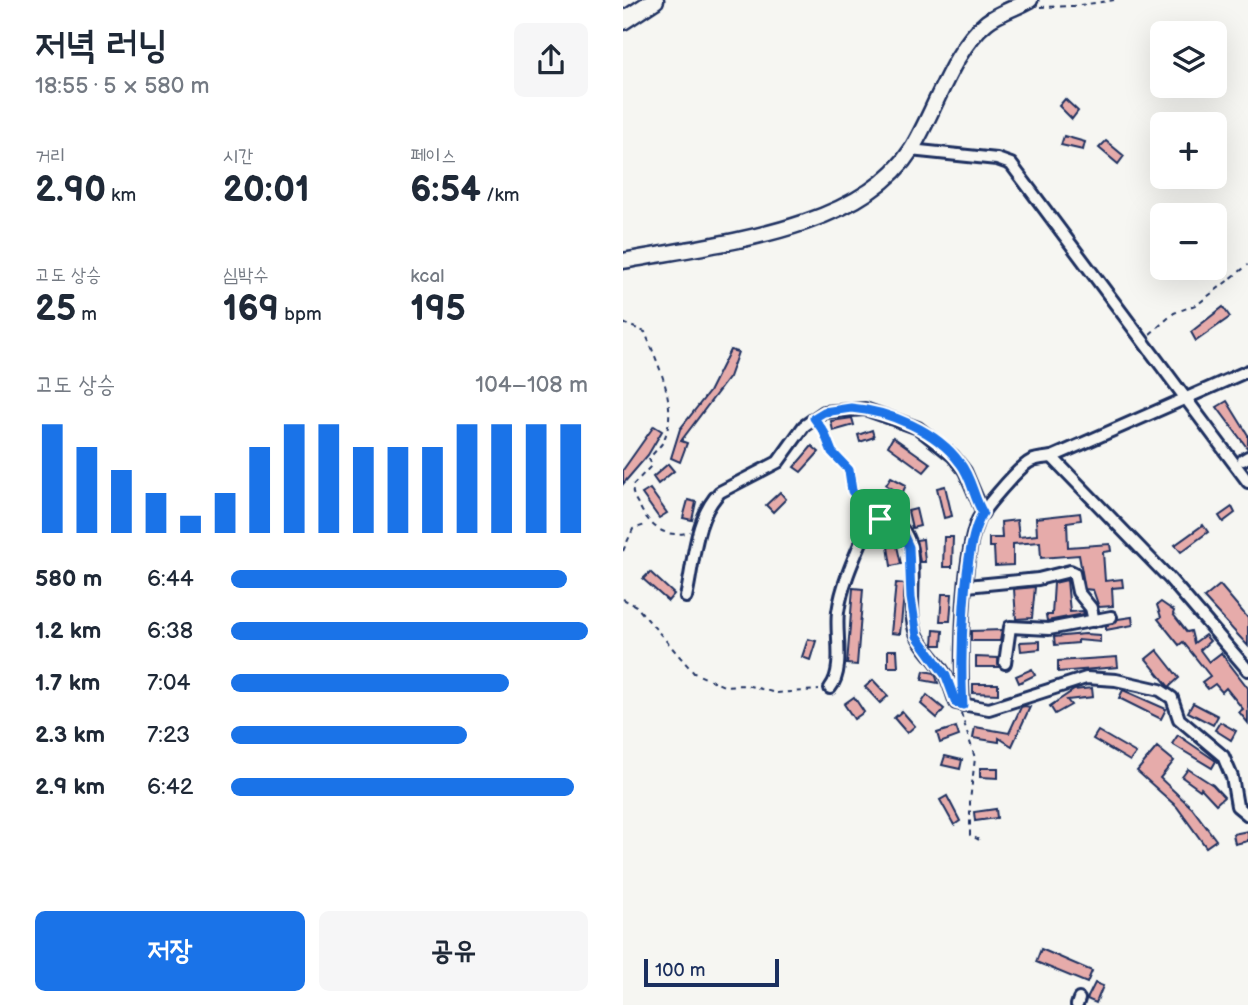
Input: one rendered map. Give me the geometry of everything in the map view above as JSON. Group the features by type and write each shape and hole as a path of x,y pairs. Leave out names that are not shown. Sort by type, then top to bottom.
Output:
{"highway":[{"path":"623,22 655,0"}],"main road":[{"path":"623,261 800,225 837,209 866,191 910,150 975,34 995,16 1026,2"}],"street":[{"path":"910,150 997,159 1011,164 1248,482"},
{"path":"963,705 967,586 974,533 983,513 1028,463 1052,457 1248,371"},
{"path":"687,597 701,525 720,492 778,462 804,426 814,418 835,410 865,409 918,428 960,463 983,513"},
{"path":"1052,457 1170,579 1248,670"},
{"path":"830,688 836,675 837,623 841,595 867,528 873,521 887,519 903,530 911,557 914,629 946,676 956,703 989,709 1086,678 1116,680 1160,690 1172,698 1179,719 1223,756 1232,777 1237,806 1248,815"},
{"path":"967,586 1038,579 1070,571 1074,573 1078,592 1091,608 1094,621"},
{"path":"1005,663 1010,626 1049,629 1111,617"}],"path":[{"path":"1026,2 1074,6 1114,0"},
{"path":"1141,339 1174,313 1198,304 1248,265"},
{"path":"623,323 645,332 667,393 669,410 664,439 649,459 652,465 633,485 632,492 650,524 661,532 679,534 701,525"},
{"path":"814,418 824,432 832,452 849,470 852,491 863,506 863,519 867,528"},
{"path":"623,551 633,529 650,524"},
{"path":"623,599 636,606 701,677 724,686 746,685 776,694 830,688"},
{"path":"963,705 960,717 975,758 970,801 970,835 979,840"}],"building":[{"path":"1065,99 1078,111 1072,119 1059,106"},
{"path":"1064,136 1085,142 1083,150 1061,145"},
{"path":"1106,141 1124,156 1118,164 1099,148"},
{"path":"1223,307 1230,317 1196,341 1191,332"},
{"path":"730,350 738,352 729,377 681,441 687,443 680,462 671,458 680,429 709,392"},
{"path":"1227,401 1248,435 1248,449 1217,407"},
{"path":"852,418 854,425 833,431 831,421"},
{"path":"654,426 662,431 648,455 623,484 623,470"},
{"path":"872,430 874,437 860,442 858,435"},
{"path":"893,437 931,464 924,472 888,446"},
{"path":"812,446 819,452 801,472 794,467"},
{"path":"668,464 674,471 658,484 653,477"},
{"path":"891,477 906,485 902,494 886,485"},
{"path":"945,486 952,516 944,518 937,488"},
{"path":"650,489 667,513 659,518 642,494"},
{"path":"780,492 786,499 773,512 766,505"},
{"path":"688,500 696,502 692,520 683,518"},
{"path":"1232,507 1235,513 1223,522 1219,516"},
{"path":"916,509 920,526 912,528 908,511"},
{"path":"1080,513 1081,520 1067,522 1068,547 1110,544 1111,551 1103,552 1105,581 1122,579 1123,587 1112,588 1113,606 1099,607 1093,590 1085,589 1079,555 1041,558 1040,542 1013,544 1013,565 995,566 994,547 989,547 989,538 1002,538 1001,522 1017,520 1019,537 1037,535 1036,518"},
{"path":"1203,525 1208,532 1181,552 1175,545"},
{"path":"944,537 953,537 952,567 943,567"},
{"path":"923,539 925,562 920,562 916,540"},
{"path":"897,546 901,564 891,566 888,547"},
{"path":"650,572 674,594 668,601 643,579"},
{"path":"1067,580 1070,612 1083,611 1084,614 1047,621 1046,615 1052,615 1054,583"},
{"path":"896,583 905,584 900,634 891,633"},
{"path":"1220,585 1248,618 1248,646 1204,598"},
{"path":"1035,587 1032,618 1016,619 1014,589"},
{"path":"853,588 863,589 857,665 847,664"},
{"path":"942,594 952,594 950,621 940,621"},
{"path":"1161,602 1174,611 1173,614 1187,632 1191,631 1194,643 1205,635 1210,641 1200,650 1209,662 1221,653 1248,688 1248,723 1239,712 1243,709 1226,688 1222,692 1215,684 1208,689 1202,682 1210,676 1183,642 1179,645 1158,619 1161,617 1157,605"},
{"path":"1132,617 1133,625 1106,630 1106,626 1118,619"},
{"path":"934,630 943,631 942,645 933,645"},
{"path":"1002,630 1000,641 971,641 971,631"},
{"path":"1100,635 1100,642 1078,640 1078,643 1055,645 1054,637"},
{"path":"808,639 816,641 810,660 802,657"},
{"path":"1040,641 1040,649 1021,651 1020,642"},
{"path":"888,650 897,650 898,667 888,667"},
{"path":"1157,650 1179,678 1169,687 1146,659"},
{"path":"976,657 998,658 999,667 976,667"},
{"path":"1117,657 1118,667 1058,672 1058,661"},
{"path":"1032,669 1035,675 1019,683 1016,676"},
{"path":"924,671 935,673 938,683 922,680"},
{"path":"873,680 888,696 880,703 865,687"},
{"path":"973,684 998,684 998,694 973,693"},
{"path":"1092,688 1093,697 1067,700 1071,705 1055,714 1050,706 1074,690"},
{"path":"1123,690 1166,709 1161,719 1119,698"},
{"path":"927,695 944,709 937,718 921,704"},
{"path":"854,697 864,712 854,719 844,704"},
{"path":"1193,703 1218,716 1213,725 1188,712"},
{"path":"1021,707 1030,707 1012,746 999,738 999,742 973,738 975,727 1009,733"},
{"path":"902,711 915,726 907,733 894,718"},
{"path":"1220,722 1236,731 1231,740 1215,730"},
{"path":"956,727 959,736 940,743 937,733"},
{"path":"1098,731 1136,753 1130,761 1093,739"},
{"path":"1178,735 1216,761 1212,768 1172,744"},
{"path":"1157,747 1174,761 1160,778 1192,808 1216,840 1206,847 1177,807 1137,771"},
{"path":"945,756 962,760 960,769 942,765"},
{"path":"980,768 998,768 998,778 980,777"},
{"path":"1188,769 1213,785 1224,797 1216,804 1201,788 1200,790 1182,777"},
{"path":"947,796 960,821 954,825 940,800"},
{"path":"996,809 997,818 975,821 974,812"},
{"path":"1248,831 1248,841 1235,844 1233,834"},
{"path":"1041,949 1092,971 1087,983 1036,962"},
{"path":"1095,983 1103,986 1096,1003 1087,999"}],"route":[{"path":"865,409 918,428 960,463 971,482 983,513 974,533 968,572 961,682 963,705 956,703 946,676 914,629 911,557 903,530 887,519 880,519 873,521 867,528 863,519 863,506 852,491 849,470 832,452 824,432 814,418 824,412 865,409"}]}
